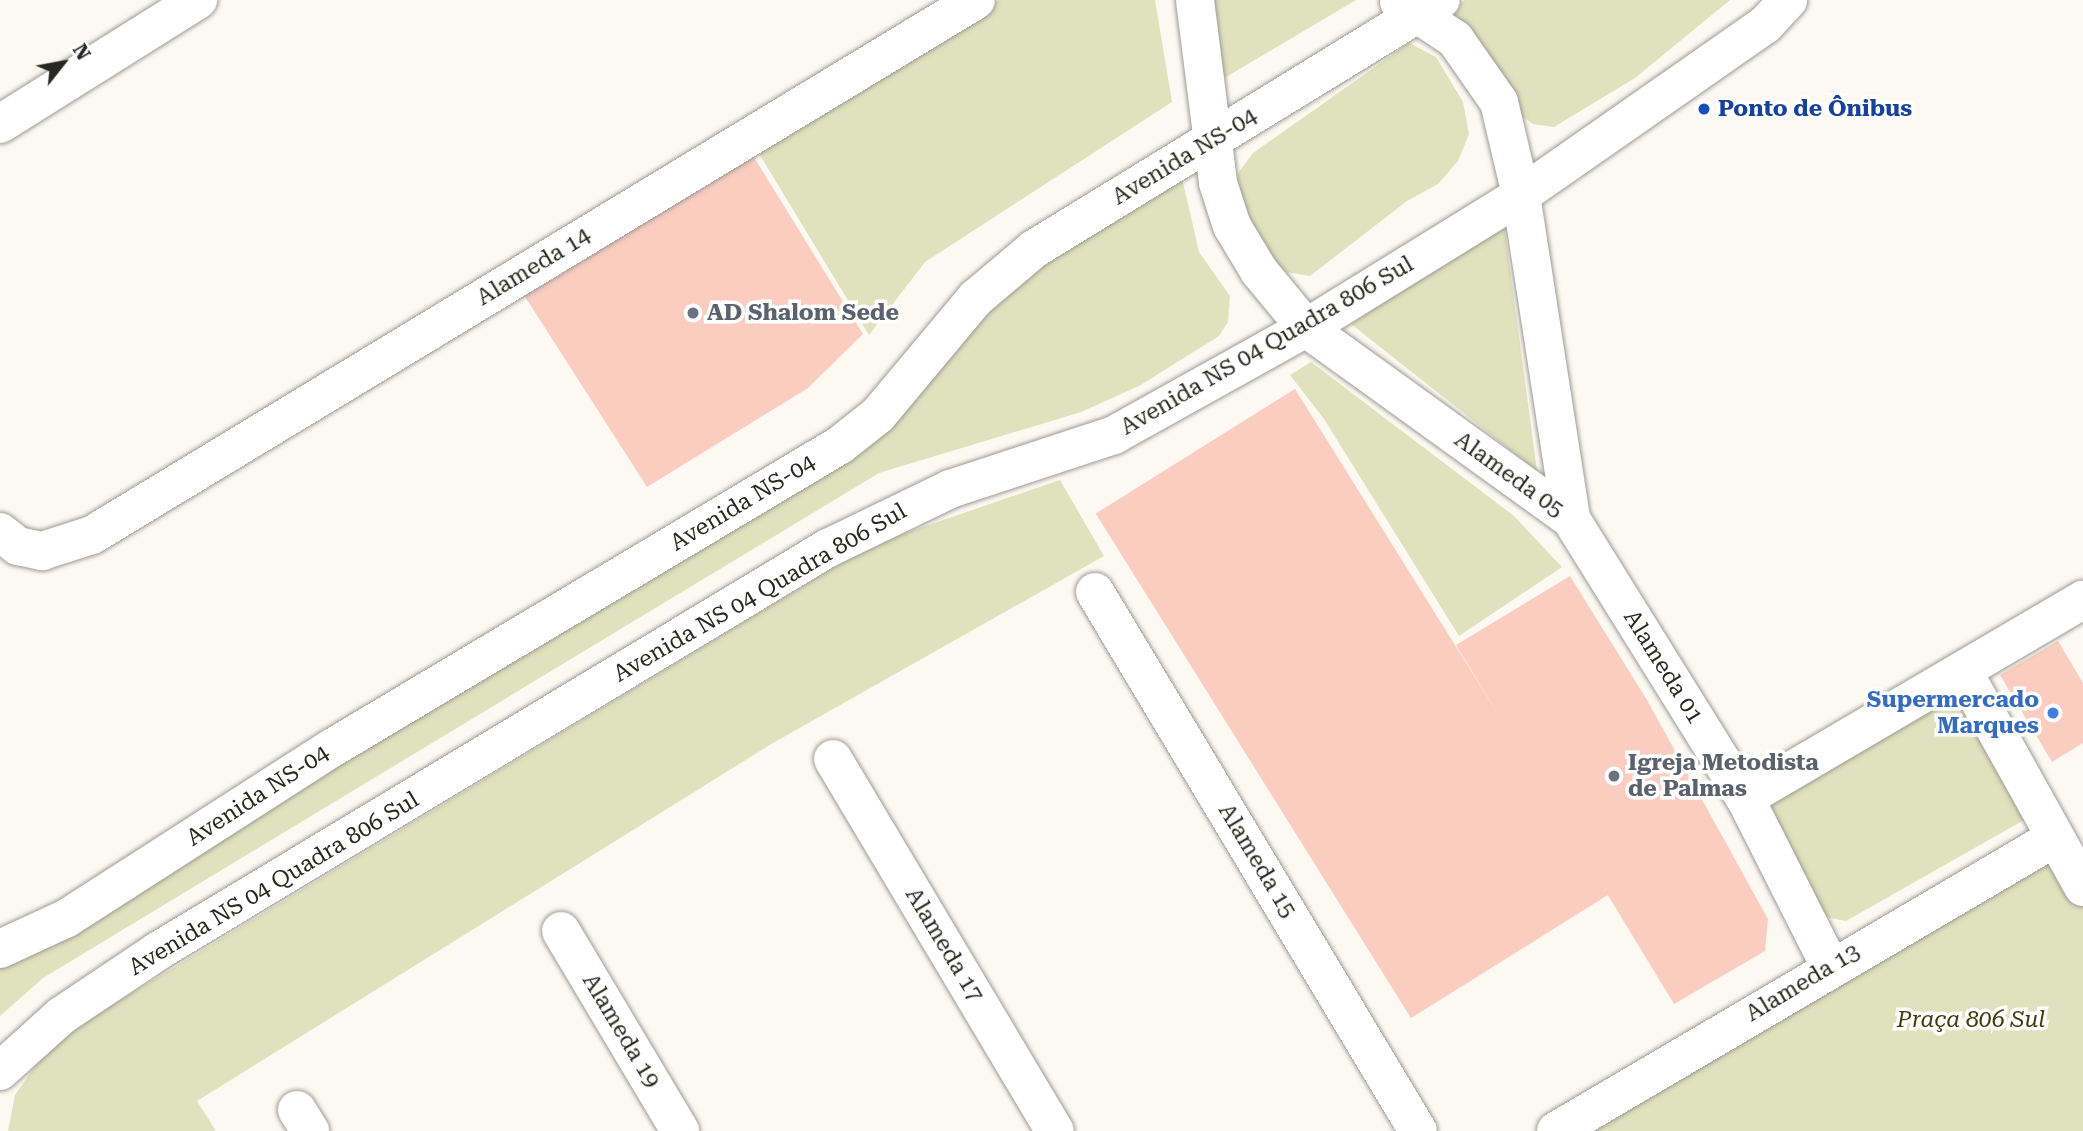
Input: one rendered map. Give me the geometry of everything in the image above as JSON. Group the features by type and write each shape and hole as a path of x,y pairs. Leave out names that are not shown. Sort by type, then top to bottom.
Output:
{"street":[{"path":"0,124 198,0"},
{"name":"Alameda 14","path":"0,532 18,546 42,551 92,535 976,0"},
{"name":"Alameda 05","path":"1195,0 1212,141 1232,226 1306,328 1571,519"},
{"name":"Avenida NS 04 Quadra 806 Sul","path":"0,1071 61,1016 158,951 828,548 950,489 1114,435 1306,328 1521,195 1765,25 1788,0"},
{"name":"Alameda 05","path":"1418,5 1455,39 1499,102 1521,195 1571,519"},
{"name":"Avenida NS-04","path":"0,949 67,918 331,748 840,445 878,415 976,298 1034,249 1212,141 1418,5"},
{"name":"Alameda 01","path":"1571,519 1745,799 1830,966"},
{"name":"Alameda 15","path":"1096,592 1418,1131"},
{"path":"1745,799 1964,673 2083,600"},
{"path":"1964,673 2053,839 2083,887"},
{"name":"Alameda 17","path":"833,759 1055,1131"},
{"name":"Alameda 13","path":"1556,1131 1830,966 2053,839"},
{"name":"Alameda 19","path":"561,931 680,1131"}],"green space":[{"path":"999,0 1155,0 1172,102 925,262 869,335 758,152"},
{"path":"1200,0 1356,0 1211,86"},
{"path":"1465,0 1730,0 1635,78 1554,127 1533,124 1511,109 1446,13"},
{"path":"1409,43 1436,57 1463,102 1469,134 1458,161 1438,184 1407,201 1310,276 1286,272 1261,258 1233,198 1239,172 1253,153"},
{"path":"1182,178 1199,252 1230,296 1228,322 1219,336 1139,386 1081,412 879,473 43,978 0,1016 0,966 640,581 966,330 1040,266"},
{"path":"1504,224 1537,471 1351,324"},
{"path":"1311,362 1514,516 1562,567 1459,636 1324,419 1290,375"},
{"path":"1060,480 1104,556 773,743 197,1101 216,1131 8,1131 15,1095 44,1053 79,1025 873,544"},
{"path":"1951,690 2024,820 1846,921 1815,915 1754,804"},
{"name":"Praça 806 Sul","path":"2053,843 2083,892 2083,1131 1565,1131"}],"building":[{"name":"AD Shalom Sede","path":"752,154 863,334 808,388 647,487 522,292"},
{"path":"1295,389 1610,894 1411,1018 1096,514"},
{"name":"Igreja Metodista de Palmas","path":"1570,576 1647,700 1768,919 1765,951 1674,1004 1456,645"},
{"name":"Supermercado Marques","path":"2058,641 2083,683 2083,743 2052,762 2000,675"}],"place":[{"name":"Ponto de Ônibus","path":"1704,109"},
{"name":"AD Shalom Sede","path":"693,313"},
{"name":"Supermercado Marques","path":"2053,713"},
{"name":"Igreja Metodista de Palmas","path":"1614,776"}]}
